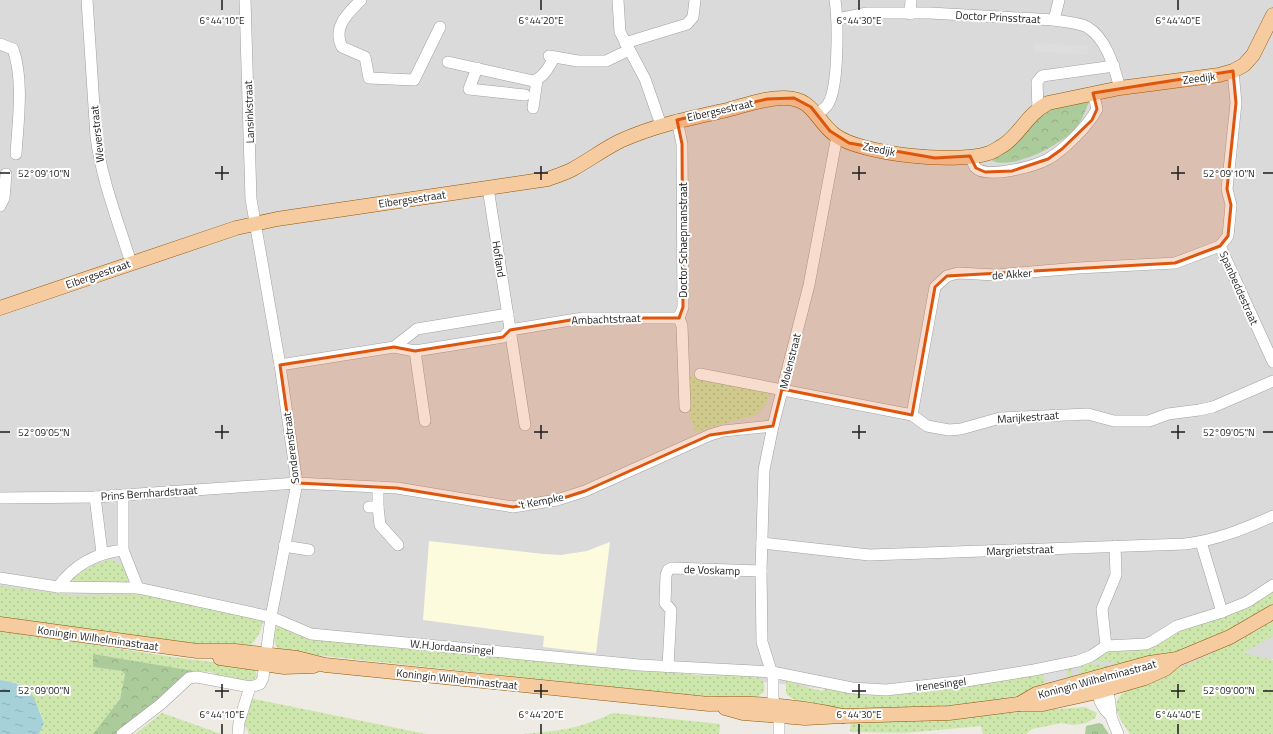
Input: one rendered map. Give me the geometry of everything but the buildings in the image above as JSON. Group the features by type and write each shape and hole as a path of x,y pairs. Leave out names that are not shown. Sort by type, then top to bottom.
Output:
{"main road":[{"name":"Zeedijk","path":"837,136 849,143 910,155 935,158 970,156 989,153 1004,145 1038,108 1048,103 1120,88 1219,75 1233,71 1244,65 1254,55 1273,15"},
{"name":"Eibergsestraat","path":"0,308 236,228 277,219 548,179 572,170 618,142 677,120 767,99 783,98 804,102 817,114"},
{"path":"817,114 830,131 837,136"},
{"name":"Koningin Wilhelminastraat","path":"1018,704 1036,694 1150,663 1176,659 1230,637 1273,612"},
{"name":"Koningin Wilhelminastraat","path":"0,624 196,651 213,657 265,659 298,668 325,665 709,704 744,702 776,710 811,709 843,716 949,713 1018,704 1043,704 1102,691 1165,669 1176,659"}],"street":[{"name":"Weverstraat","path":"87,0 96,137 99,159 103,178 131,263"},
{"name":"Lansinkstraat","path":"245,0 251,199 255,224"},
{"path":"361,0 345,15 340,26 338,37 342,47 365,56 369,78 414,80 440,27"},
{"path":"618,0 620,32 645,79 662,125"},
{"path":"448,62 533,82 537,80 551,65 551,57 578,61 606,61 627,47 687,24 692,17 695,0"},
{"path":"817,114 828,104 832,95 838,19 835,0"},
{"path":"910,0 910,14"},
{"path":"1054,20 1059,0"},
{"name":"Doctor Prinsstraat","path":"838,19 867,13 930,13 1054,20 1086,26 1101,42 1114,66 1120,88"},
{"path":"0,44 13,49 15,56 20,96 16,154"},
{"path":"1038,108 1037,82 1042,76 1114,66"},
{"path":"476,68 469,89 525,95"},
{"name":"Spanbeddestraat","path":"1233,71 1236,103 1227,189 1231,205 1228,236 1220,246 1273,362"},
{"path":"498,92 503,75"},
{"path":"533,108 537,80"},
{"path":"970,156 976,168 985,172 1012,171 1048,159 1092,120 1097,109 1093,93"},
{"name":"Doctor Schaepmanstraat","path":"677,120 682,144 683,307 679,318 682,326 685,408"},
{"name":"Molenstraat","path":"779,734 772,672 762,642 761,571 764,470 782,389 809,285 837,136"},
{"path":"0,206 4,198 6,174"},
{"name":"Hofland","path":"488,188 510,330"},
{"name":"Sonderenstraat","path":"238,734 239,722 250,687 260,684 284,546 297,483 280,365 255,224"},
{"name":"de Akker","path":"912,415 935,287 947,276 958,274 996,275 1078,268 1175,263 1220,246"},
{"name":"Ambachtstraat","path":"394,347 417,329 508,314"},
{"name":"Ambachtstraat","path":"280,365 394,347 415,351 503,337 510,330 583,318 679,318"},
{"path":"510,330 525,425"},
{"path":"415,351 425,421"},
{"path":"700,374 782,389"},
{"name":"Marijkestraat","path":"782,389 912,415 927,426 950,430 961,429 1000,418 1088,414 1114,422 1149,420 1168,414 1213,407 1273,381"},
{"name":"'t Kempke","path":"297,483 378,486 513,507 549,501 585,491 710,434 723,431 773,426"},
{"name":"Prins Bernhardstraat","path":"0,498 95,497 297,483"},
{"path":"378,486 374,507 380,525 398,545"},
{"path":"123,494 123,550 138,588"},
{"path":"95,497 102,553"},
{"name":"Margrietstraat","path":"762,543 869,556 1201,542 1237,532 1273,516"},
{"path":"1201,542 1222,612"},
{"path":"284,546 309,550"},
{"path":"1106,646 1102,609 1116,575 1115,546"},
{"path":"58,587 68,574 85,562 102,553 123,550"},
{"name":"de Voskamp","path":"668,667 671,610 665,603 666,575 668,570 672,568 761,571"},
{"name":"W.H.Jordaansingel","path":"0,578 58,587 138,588 271,617 311,634 668,667 772,672"},
{"name":"Irenesingel","path":"772,672 852,688 886,690 916,688 1010,675 1065,664 1091,656 1106,646 1146,644 1159,638 1177,626 1222,612 1247,602 1273,585"},
{"path":"122,734 161,704 189,678 197,677 250,687"},
{"path":"1098,677 1102,691 1111,704 1111,716 1118,734"}],"highlighted area":[{"path":"1233,71 1236,103 1227,189 1231,205 1228,236 1220,246 1175,263 947,276 935,287 912,415 782,389 773,426 710,435 585,491 557,500 513,507 397,488 297,483 280,365 394,347 415,351 503,337 510,330 583,318 679,318 683,307 682,144 677,120 767,99 794,98 811,107 830,131 849,143 935,158 970,156 976,168 985,172 1012,171 1048,159 1062,149 1092,120 1097,109 1093,93"}],"shaded area":[{"path":"0,0 1273,0 1273,659 960,699 817,688 238,621 0,590"},
{"path":"1034,43 1088,46 1088,55 1034,51"},
{"path":"429,541 561,555 587,551 610,542 596,653 543,647 544,636 423,620"},
{"path":"1066,669 1068,679 1045,683 1044,674"}],"green space":[{"path":"1089,102 1078,125 1062,140 1038,154 1024,159 1000,163 991,160 1007,150 1042,111 1059,105"},
{"path":"687,375 773,387 763,408 756,415 695,432 687,407"},
{"path":"110,559 127,568 131,582 65,583 88,568"},
{"path":"0,586 72,595 145,594 263,617 263,622 260,633 250,646 189,645 0,619"},
{"path":"1273,591 1273,606 1192,648 1159,658 1115,666 1111,662 1096,661 1095,658 1107,650 1172,634"},
{"path":"1273,620 1273,636 1243,653 1273,660 1273,734 1130,734 1121,721 1116,706 1120,696 1126,691 1133,686 1151,678 1179,668 1208,655"},
{"path":"283,625 549,661 709,676 756,676 763,682 764,692 753,700 659,692 278,651 273,637 277,626"},
{"path":"0,630 172,657 254,667 257,676 253,680 241,682 228,679 211,672 93,667 122,671 125,674 120,699 93,734 39,734 44,723 40,711 18,683 0,680"},
{"path":"93,654 193,671 116,734 93,734 120,699 125,674 122,671 93,667"},
{"path":"1091,661 1094,664 1110,666 1114,670 1081,679 1080,667"},
{"path":"1071,668 1073,681 1031,693 971,704 915,708 849,709 820,706 798,701 786,693 786,681 790,679 791,683 822,691 827,688 972,685 1044,674 1045,683 1068,678 1066,669"},
{"path":"249,698 426,734 249,734 244,722"},
{"path":"1085,707 1097,713 1095,718 1086,723 1073,725 1061,723 1032,729 1026,734 983,734 981,726 905,733 850,732 851,721 892,722"},
{"path":"162,713 221,734 135,734"},
{"path":"613,713 720,724 719,734 522,734 547,732 579,726"},
{"path":"1099,723 1102,724 1109,734 1085,734 1086,726"}],"water":[{"path":"0,680 20,685 30,692 44,723 39,734 0,734"}]}
